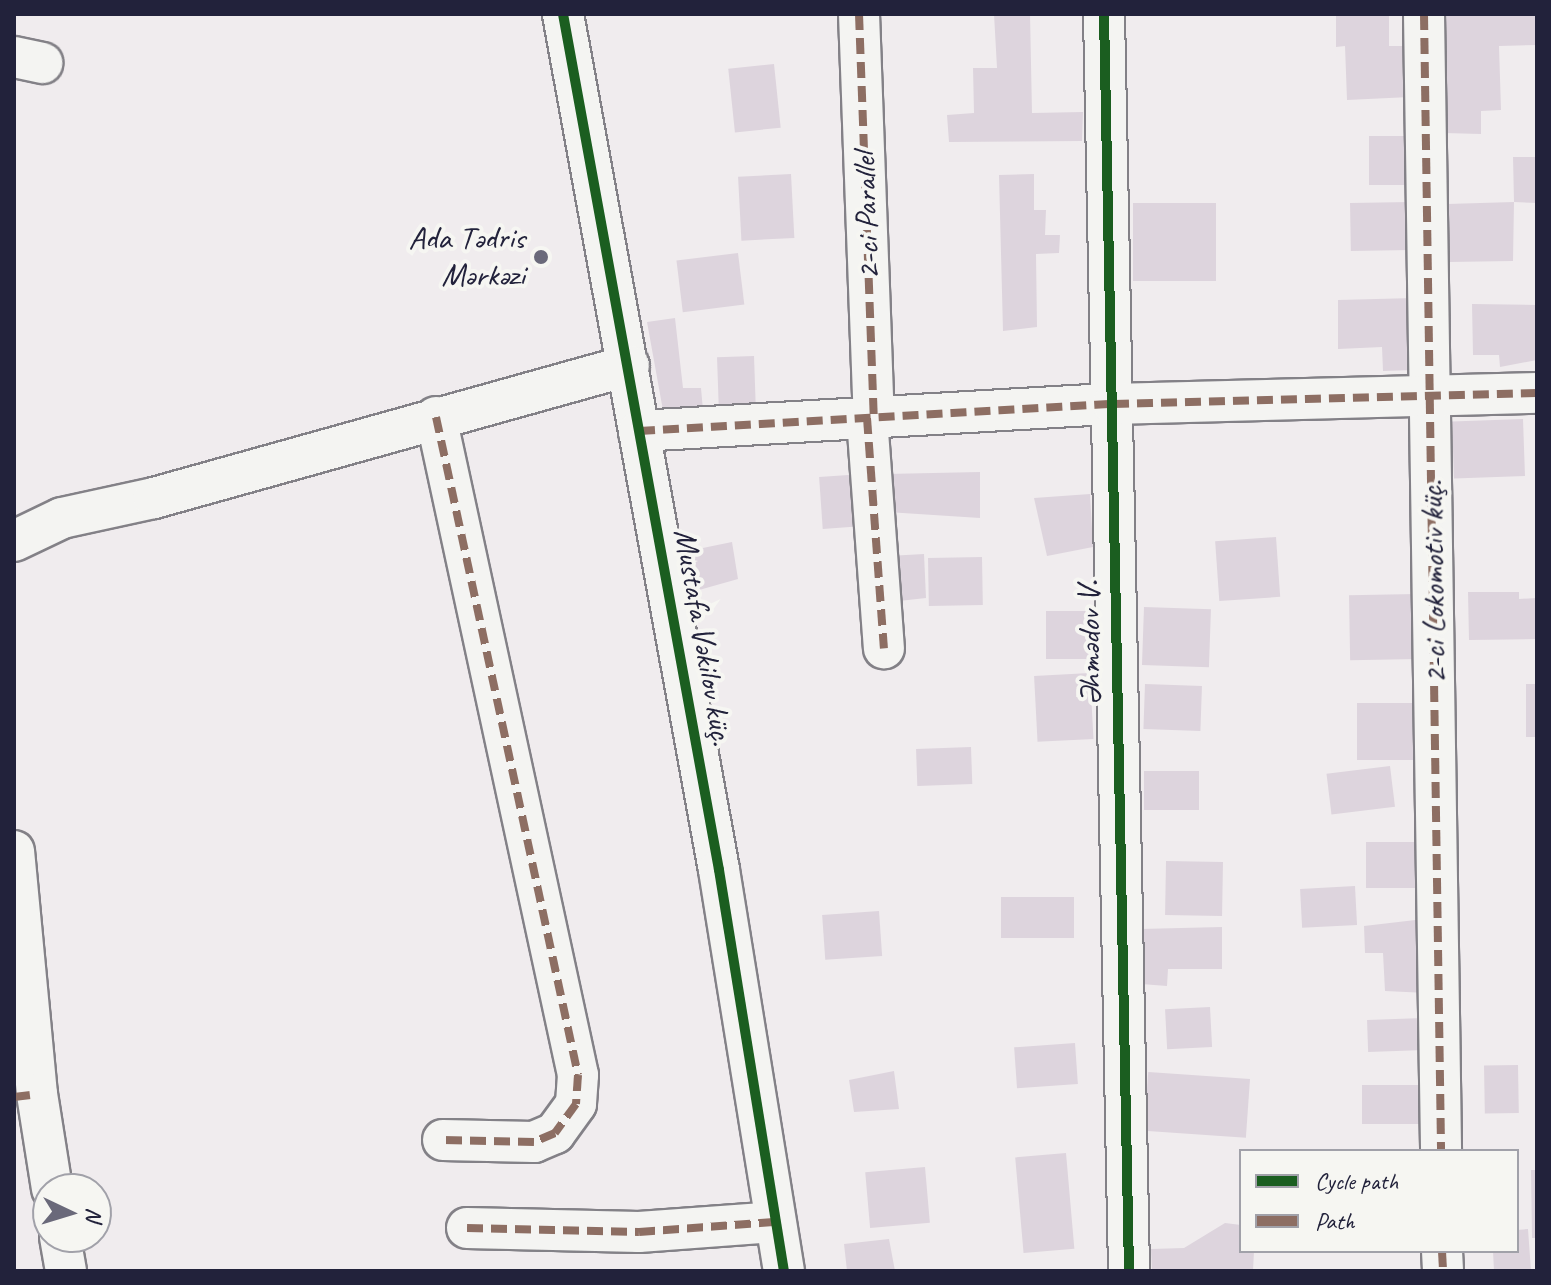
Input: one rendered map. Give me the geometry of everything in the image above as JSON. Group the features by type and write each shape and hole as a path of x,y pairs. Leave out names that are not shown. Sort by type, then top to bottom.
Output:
{"street":[{"name":"Mustafa Vəkilov küç.","path":"563,14 719,870 784,1271"},
{"name":"2-ci Parallel","path":"859,14 871,418 884,648"},
{"name":"Əhmədov V.","path":"1104,14 1129,1271"},
{"name":"2-ci Lokomotiv küç.","path":"1424,14 1441,1149"},
{"path":"14,541 62,518 154,498 629,365"},
{"path":"639,431 1113,404 1537,393"},
{"path":"436,417 578,1075 576,1104 555,1133 534,1142 443,1140"},
{"path":"14,851 25,1095 47,1173"},
{"path":"467,1228 639,1232 774,1222"}],"building":[{"path":"994,14 1030,14 1032,113 1083,112 1082,141 949,142 947,115 974,113 973,68 997,68"},
{"path":"1336,14 1389,14 1389,46 1410,46 1410,97 1347,100 1345,46 1336,47"},
{"path":"1446,14 1537,14 1537,45 1499,46 1501,110 1481,111 1481,134 1444,133"},
{"path":"774,64 781,128 735,132 728,69"},
{"path":"1369,136 1409,136 1409,185 1369,185"},
{"path":"1513,157 1537,157 1537,203 1514,202"},
{"path":"791,174 794,238 741,241 738,177"},
{"path":"1034,174 1034,210 1046,210 1045,235 1060,235 1059,253 1036,254 1037,327 1003,331 999,175"},
{"path":"1410,202 1411,250 1351,251 1350,203"},
{"path":"1514,202 1513,261 1449,262 1447,204"},
{"path":"1133,203 1216,203 1216,281 1133,281"},
{"path":"738,253 744,305 683,312 676,261"},
{"path":"1414,298 1414,370 1383,371 1382,347 1338,349 1338,300"},
{"path":"1472,304 1537,305 1537,360 1500,367 1499,355 1473,355"},
{"path":"675,318 683,388 701,388 703,410 664,416 647,322"},
{"path":"754,356 756,405 719,406 717,357"},
{"path":"1523,419 1525,476 1454,478 1452,421"},
{"path":"980,472 980,518 887,512 886,474"},
{"path":"863,474 867,526 823,529 819,477"},
{"path":"1090,494 1093,547 1047,556 1034,498"},
{"path":"1276,537 1280,597 1219,601 1215,541"},
{"path":"732,542 738,579 699,590 693,550"},
{"path":"924,554 926,598 899,601 888,556"},
{"path":"982,557 983,605 929,606 928,558"},
{"path":"1468,592 1519,592 1519,599 1537,598 1537,639 1469,640"},
{"path":"1416,594 1417,659 1350,660 1349,595"},
{"path":"1144,607 1211,609 1209,667 1142,665"},
{"path":"1046,611 1089,611 1089,659 1046,659"},
{"path":"1090,673 1093,739 1038,742 1034,676"},
{"path":"1145,684 1202,686 1200,731 1143,729"},
{"path":"1526,684 1537,684 1537,737 1526,737"},
{"path":"1357,703 1418,703 1418,760 1357,760"},
{"path":"971,747 972,784 917,786 916,749"},
{"path":"1390,766 1395,807 1331,814 1326,774"},
{"path":"1144,771 1199,771 1199,810 1144,810"},
{"path":"1366,842 1421,842 1421,888 1366,888"},
{"path":"1166,861 1223,862 1222,916 1165,915"},
{"path":"1355,886 1357,925 1302,928 1300,889"},
{"path":"1001,897 1074,897 1074,938 1001,938"},
{"path":"879,911 882,956 825,960 822,915"},
{"path":"1424,919 1427,993 1385,991 1383,953 1365,953 1364,926"},
{"path":"1222,927 1222,969 1168,969 1167,986 1141,984 1140,929"},
{"path":"1210,1007 1212,1047 1167,1049 1165,1009"},
{"path":"1423,1018 1424,1050 1368,1052 1367,1020"},
{"path":"1075,1043 1078,1084 1017,1088 1014,1047"},
{"path":"1518,1065 1519,1113 1485,1114 1484,1066"},
{"path":"894,1071 899,1109 854,1112 849,1080"},
{"path":"1148,1072 1250,1079 1246,1138 1144,1131"},
{"path":"1362,1085 1421,1085 1421,1124 1362,1124"},
{"path":"1066,1153 1074,1249 1024,1253 1015,1157"},
{"path":"925,1167 930,1223 870,1228 865,1172"},
{"path":"1531,1170 1537,1170 1537,1238 1532,1238"},
{"path":"1225,1223 1239,1225 1239,1253 1254,1253 1253,1271 1152,1271 1151,1249 1184,1248"},
{"path":"1528,1229 1531,1271 1494,1271 1493,1253 1519,1253 1519,1230"},
{"path":"889,1239 895,1271 847,1271 844,1244"}],"marked path":[{"path":"859,14 874,418"},
{"path":"1424,14 1441,1149"},
{"path":"639,431 1113,404 1537,393"},
{"path":"436,417 578,1075 576,1104 555,1133 534,1142 443,1140"},
{"path":"867,418 884,648"},
{"path":"14,1097 37,1094"},
{"path":"467,1228 639,1232 774,1222"},
{"path":"1442,1253 1443,1271"}],"cycle path":[{"path":"563,14 719,870 784,1271"},
{"path":"1104,14 1129,1271"}],"place":[{"name":"Ada Tədris Mərkəzi","path":"541,257"}]}
